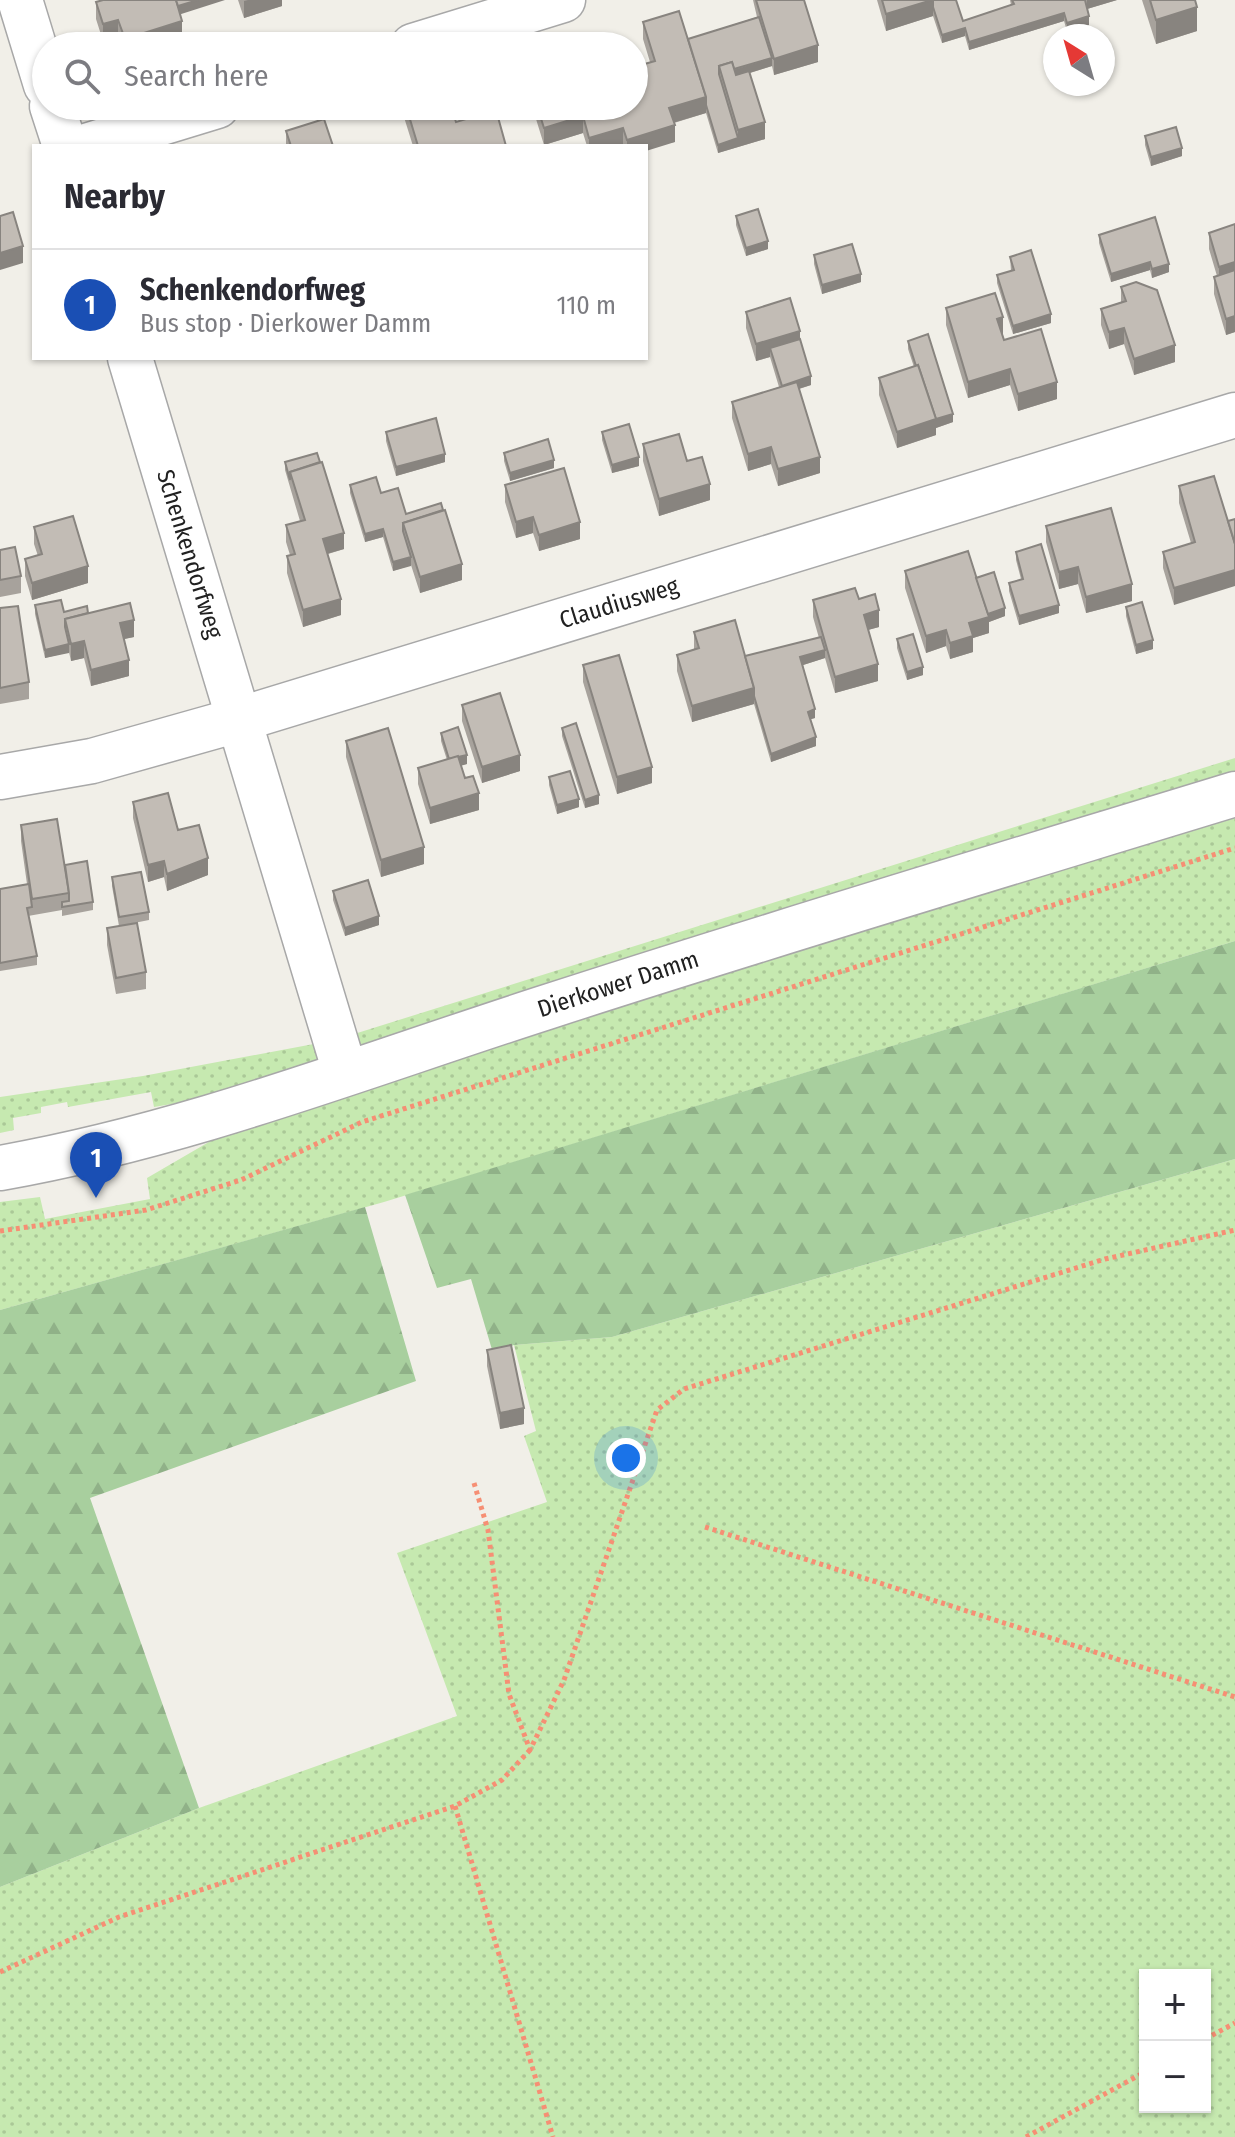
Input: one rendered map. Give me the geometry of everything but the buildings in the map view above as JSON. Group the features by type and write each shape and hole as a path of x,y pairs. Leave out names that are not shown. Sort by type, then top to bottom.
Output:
{"street":[{"path":"20,0 32,39"},
{"path":"459,32 563,0"},
{"path":"57,120 64,144"},
{"path":"93,144 171,120"},
{"name":"Schenkendorfweg","path":"131,360 345,1072"},
{"name":"Claudiusweg","path":"0,777 92,761 241,719 1235,415"},
{"name":"Dierkower Damm","path":"0,1168 144,1138 616,984 1235,794"}],"path":[{"path":"0,1231 160,1206 241,1180 362,1122 1235,848"},
{"path":"0,1972 119,1917 455,1806 502,1780 530,1750 564,1680 657,1410 684,1389 1105,1259 1235,1230"},
{"path":"474,1483 488,1530 509,1694 530,1750"},
{"path":"705,1527 1235,1697"},
{"path":"455,1806 553,2137"},
{"path":"1211,2036 1235,2023"},
{"path":"1026,2137 1139,2075"}],"green space":[{"path":"1235,758 1235,941 384,1202 0,1310 0,1202 40,1197 45,1219 150,1199 147,1178 214,1139 207,1098 154,1107 151,1092 68,1107 67,1102 41,1107 41,1113 13,1118 14,1130 0,1133 0,1097 143,1076 335,1040"},
{"path":"1235,941 1235,1159 612,1337 514,1345 493,1353 471,1279 437,1288 405,1195"},
{"path":"1235,1159 1235,2137 0,2137 0,1887 199,1808 457,1716 397,1553 547,1502 524,1436 536,1431 514,1345 612,1337"},
{"path":"365,1207 416,1381 90,1498 199,1808 0,1887 0,1310"}],"place":[{"name":"Schenkendorfweg","path":"96,1198"}]}
